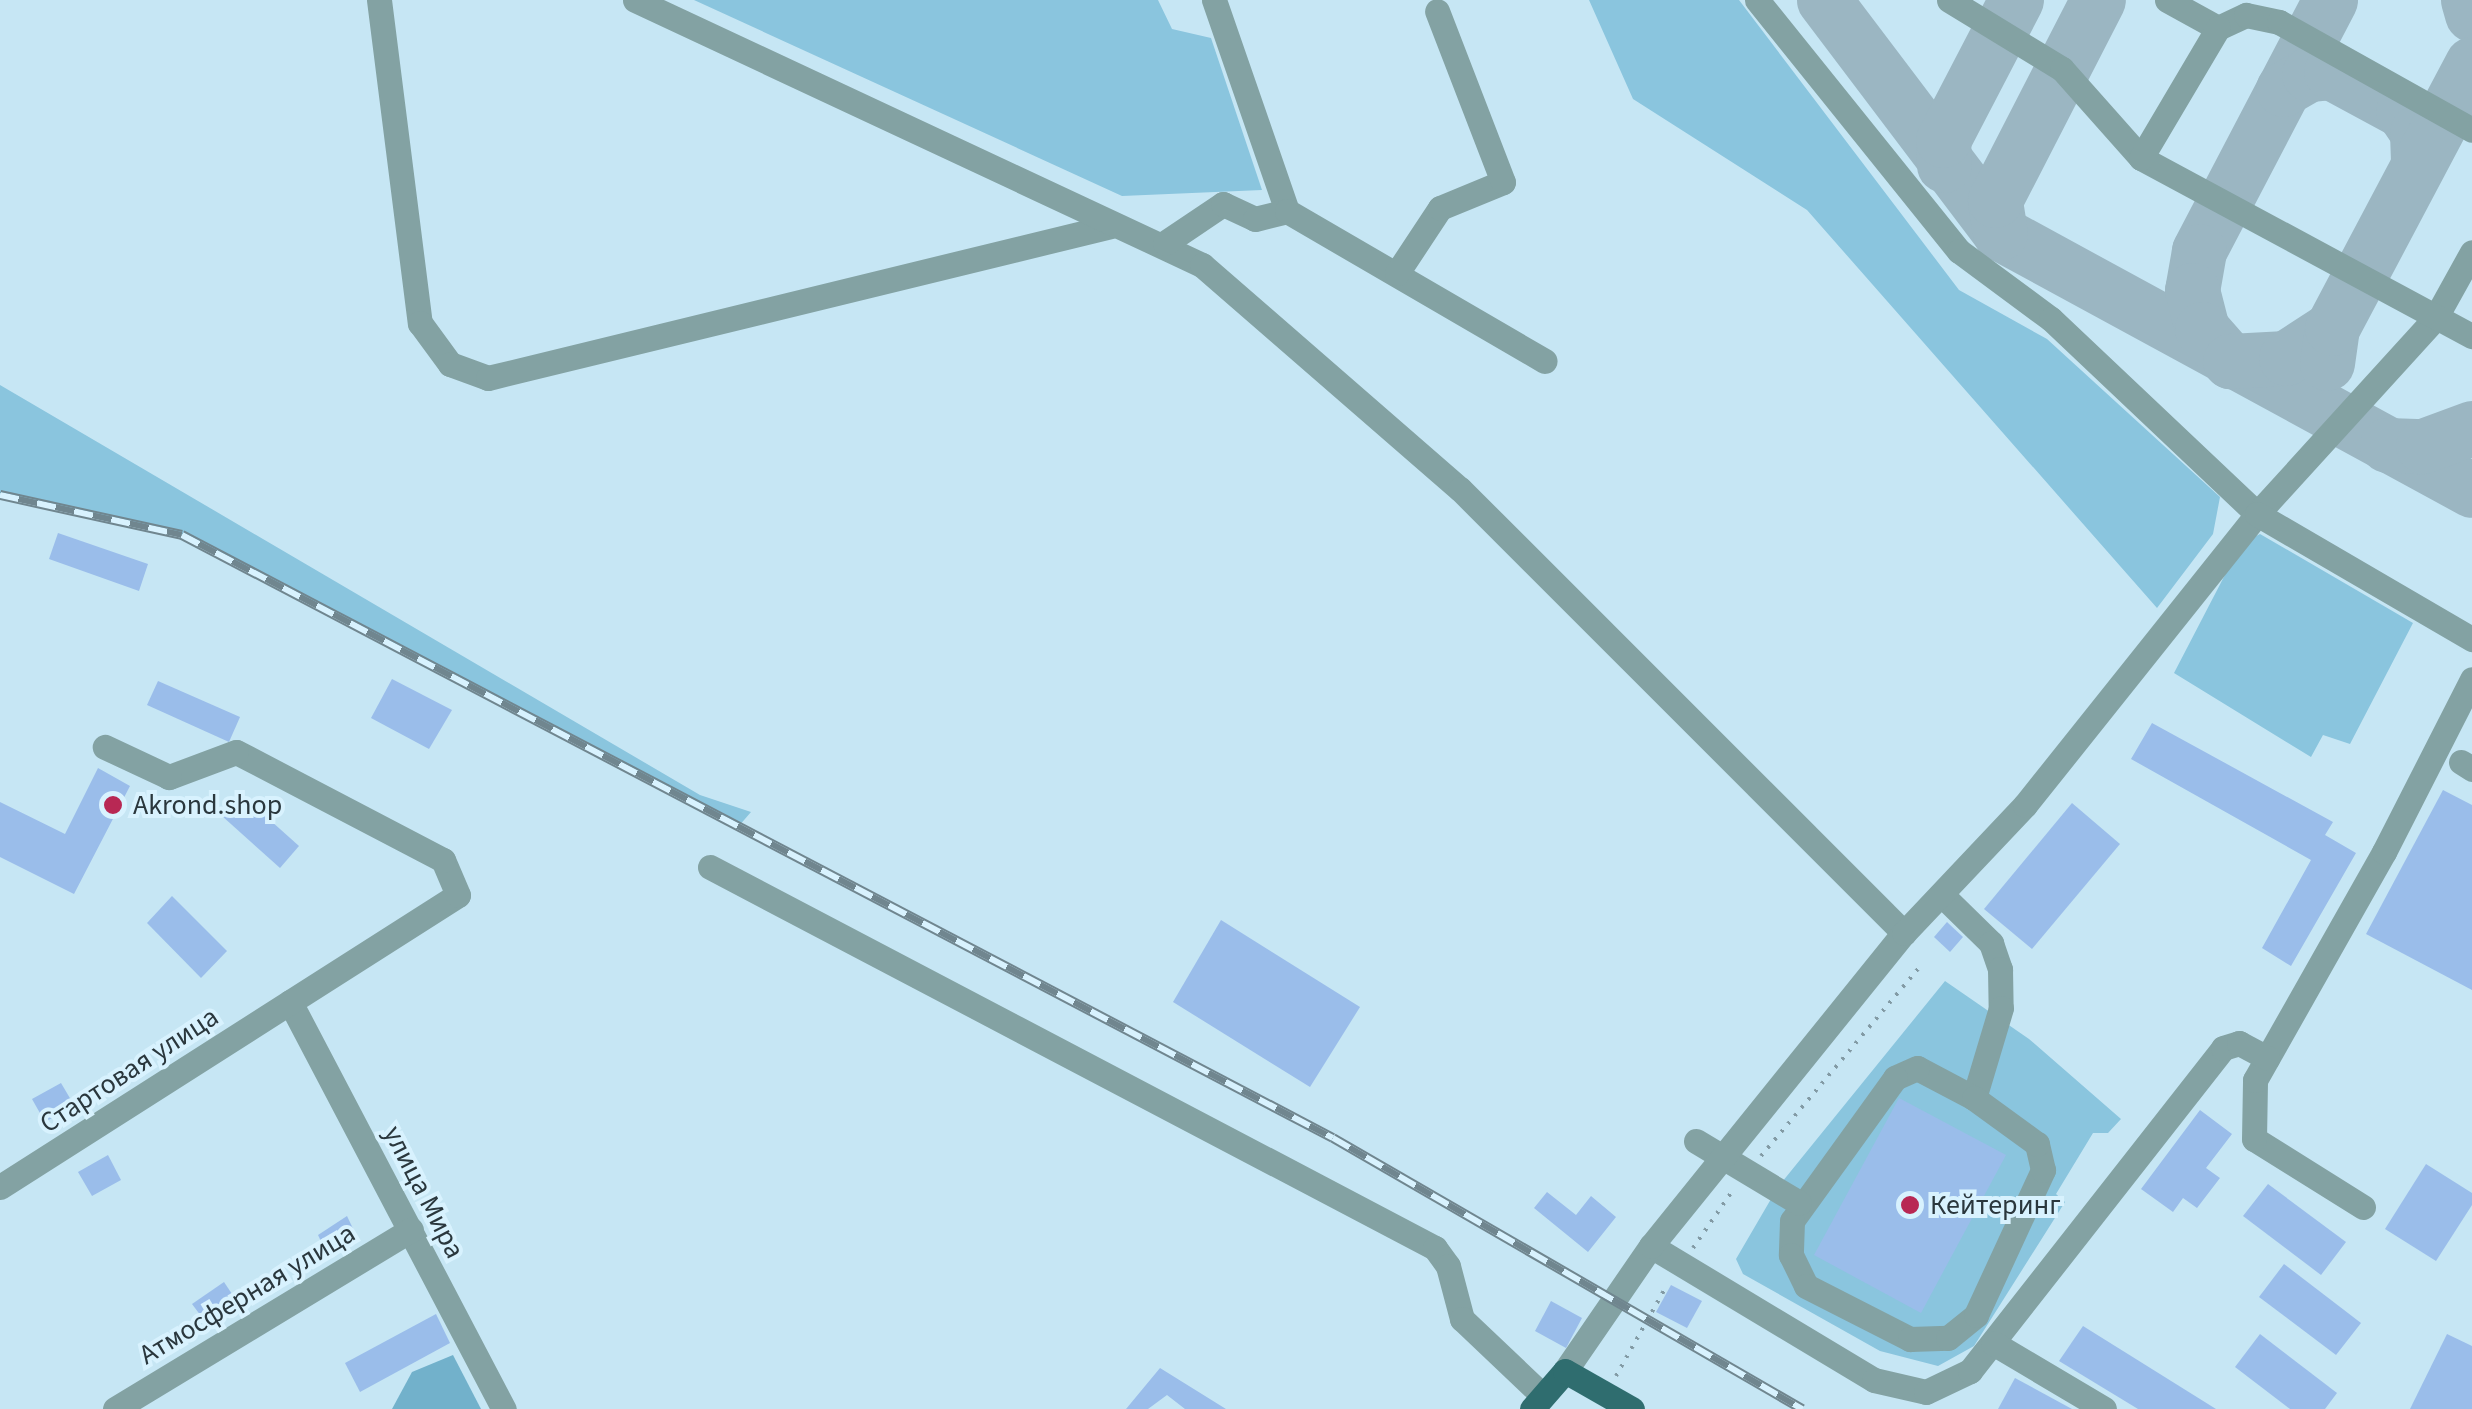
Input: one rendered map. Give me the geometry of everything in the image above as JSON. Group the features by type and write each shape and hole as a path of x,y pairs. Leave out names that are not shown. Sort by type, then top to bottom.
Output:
{"main road":[{"path":"1537,1402 1565,1371 1632,1409"}],"street":[{"path":"378,0 420,323 450,364 488,378 1111,226"},
{"path":"635,0 1111,226 1165,243 1202,264 1460,489 1904,933"},
{"path":"1214,0 1286,211 1544,361"},
{"path":"1757,0 1959,251 2051,320 2257,514 2472,639"},
{"path":"2167,0 2218,28"},
{"path":"1960,2 2062,69 2141,158 2472,336"},
{"path":"1396,273 1440,208 1503,182 1438,11"},
{"path":"2141,158 2218,28 2246,14 2278,22 2472,130"},
{"path":"1165,243 1224,204 1255,219 1286,211"},
{"path":"1565,1371 1651,1246 1904,933 2025,805 2257,514 2436,317 2472,252"},
{"path":"2363,1207 2254,1139 2255,1080 2472,679"},
{"name":"Стартовая улица","path":"0,1187 458,895 444,860 236,752 169,777 104,747"},
{"path":"710,867 1435,1248 1448,1266 1462,1320 1537,1402"},
{"path":"1942,895 1991,943 2000,970 2001,1008 1974,1098"},
{"name":"улица Мира","path":"290,1002 504,1409"},
{"path":"1651,1246 1874,1380 1926,1392 1970,1370 2223,1048 2238,1043 2267,1058"},
{"path":"1909,1068 1928,1071 1974,1098 2038,1144 2042,1170 1986,1299 1962,1330 1948,1338 1910,1340 1806,1286 1790,1236 1800,1203 1909,1068"},
{"path":"1696,1142 1800,1203"},
{"name":"Атмосферная улица","path":"115,1409 411,1230"},
{"path":"1993,1342 2104,1409"}],"shaded area":[{"path":"694,0 1158,0 1172,29 1211,38 1262,190 1122,196"},
{"path":"1589,0 1739,0 1959,290 2047,339 2220,497 2213,534 2157,608 1807,210 1633,99"},
{"path":"0,385 700,795 751,812 738,827 182,535 0,495"},
{"path":"2260,534 2413,623 2350,744 2323,735 2311,757 2174,673 2241,544"},
{"path":"1945,981 2029,1039 2121,1119 2108,1133 2093,1133 2056,1194 2065,1202 1974,1346 1938,1366 1880,1351 1743,1274 1736,1259 1778,1187"},
{"path":"453,1355 481,1409 392,1409 412,1372"}],"building":[{"path":"58,533 148,564 139,591 49,559"},
{"path":"392,679 452,710 429,749 371,718"},
{"path":"158,681 240,717 229,742 147,705"},
{"path":"2152,723 2333,822 2325,835 2356,853 2291,966 2262,948 2311,860 2131,759"},
{"path":"98,768 130,786 74,894 0,857 0,802 65,834"},
{"path":"2443,790 2472,805 2472,990 2366,934"},
{"path":"241,794 299,846 280,868 222,816"},
{"path":"2072,803 2120,844 2032,949 1984,909"},
{"path":"172,896 227,951 201,978 147,923"},
{"path":"1221,920 1360,1007 1310,1087 1173,1002"},
{"path":"1947,922 1963,937 1950,952 1934,937"},
{"path":"61,1083 74,1105 45,1122 32,1099"},
{"name":"Кейтеринг","path":"1899,1098 2006,1155 1921,1313 1814,1255"},
{"path":"2200,1110 2232,1134 2206,1168 2220,1178 2197,1208 2183,1198 2173,1212 2141,1189"},
{"path":"108,1155 121,1180 92,1196 78,1172"},
{"path":"2426,1164 2472,1193 2472,1205 2436,1261 2385,1229"},
{"path":"2268,1184 2346,1242 2321,1275 2243,1216"},
{"path":"1547,1192 1576,1215 1591,1196 1616,1217 1588,1252 1534,1208"},
{"path":"347,1216 357,1237 327,1254 318,1235"},
{"path":"2284,1264 2361,1323 2336,1355 2259,1297"},
{"path":"224,1282 236,1300 204,1320 192,1304"},
{"path":"1671,1285 1702,1301 1687,1328 1656,1312"},
{"path":"1551,1301 1582,1318 1566,1348 1535,1331"},
{"path":"436,1314 450,1343 360,1392 345,1363"},
{"path":"2083,1326 2216,1409 2138,1409 2059,1361"},
{"path":"2260,1334 2337,1393 2325,1409 2290,1409 2235,1367"},
{"path":"2447,1334 2472,1346 2472,1409 2410,1409"},
{"path":"1160,1368 1226,1409 1185,1409 1167,1395 1148,1409 1126,1409"},
{"path":"2015,1378 2072,1409 1998,1409"}],"taxiway":[{"path":"1824,0 2000,233 2472,490"},
{"path":"1944,165 1943,140 2016,0"},
{"path":"2000,233 1995,200 2098,0"},
{"path":"2330,0 2199,251 2192,290 2202,329 2230,361 2286,358 2332,328"},
{"path":"2468,0 2472,14"},
{"path":"2327,363 2332,328 2472,64"},
{"path":"2283,89 2309,74 2331,72 2403,111 2417,132 2418,164"},
{"path":"2387,445 2423,446 2472,428"}],"railway":[{"path":"0,495 182,535 1333,1138 1802,1409"}],"place":[{"name":"Akrond.shop","path":"113,805"},
{"name":"Кейтеринг","path":"1910,1205"}]}
